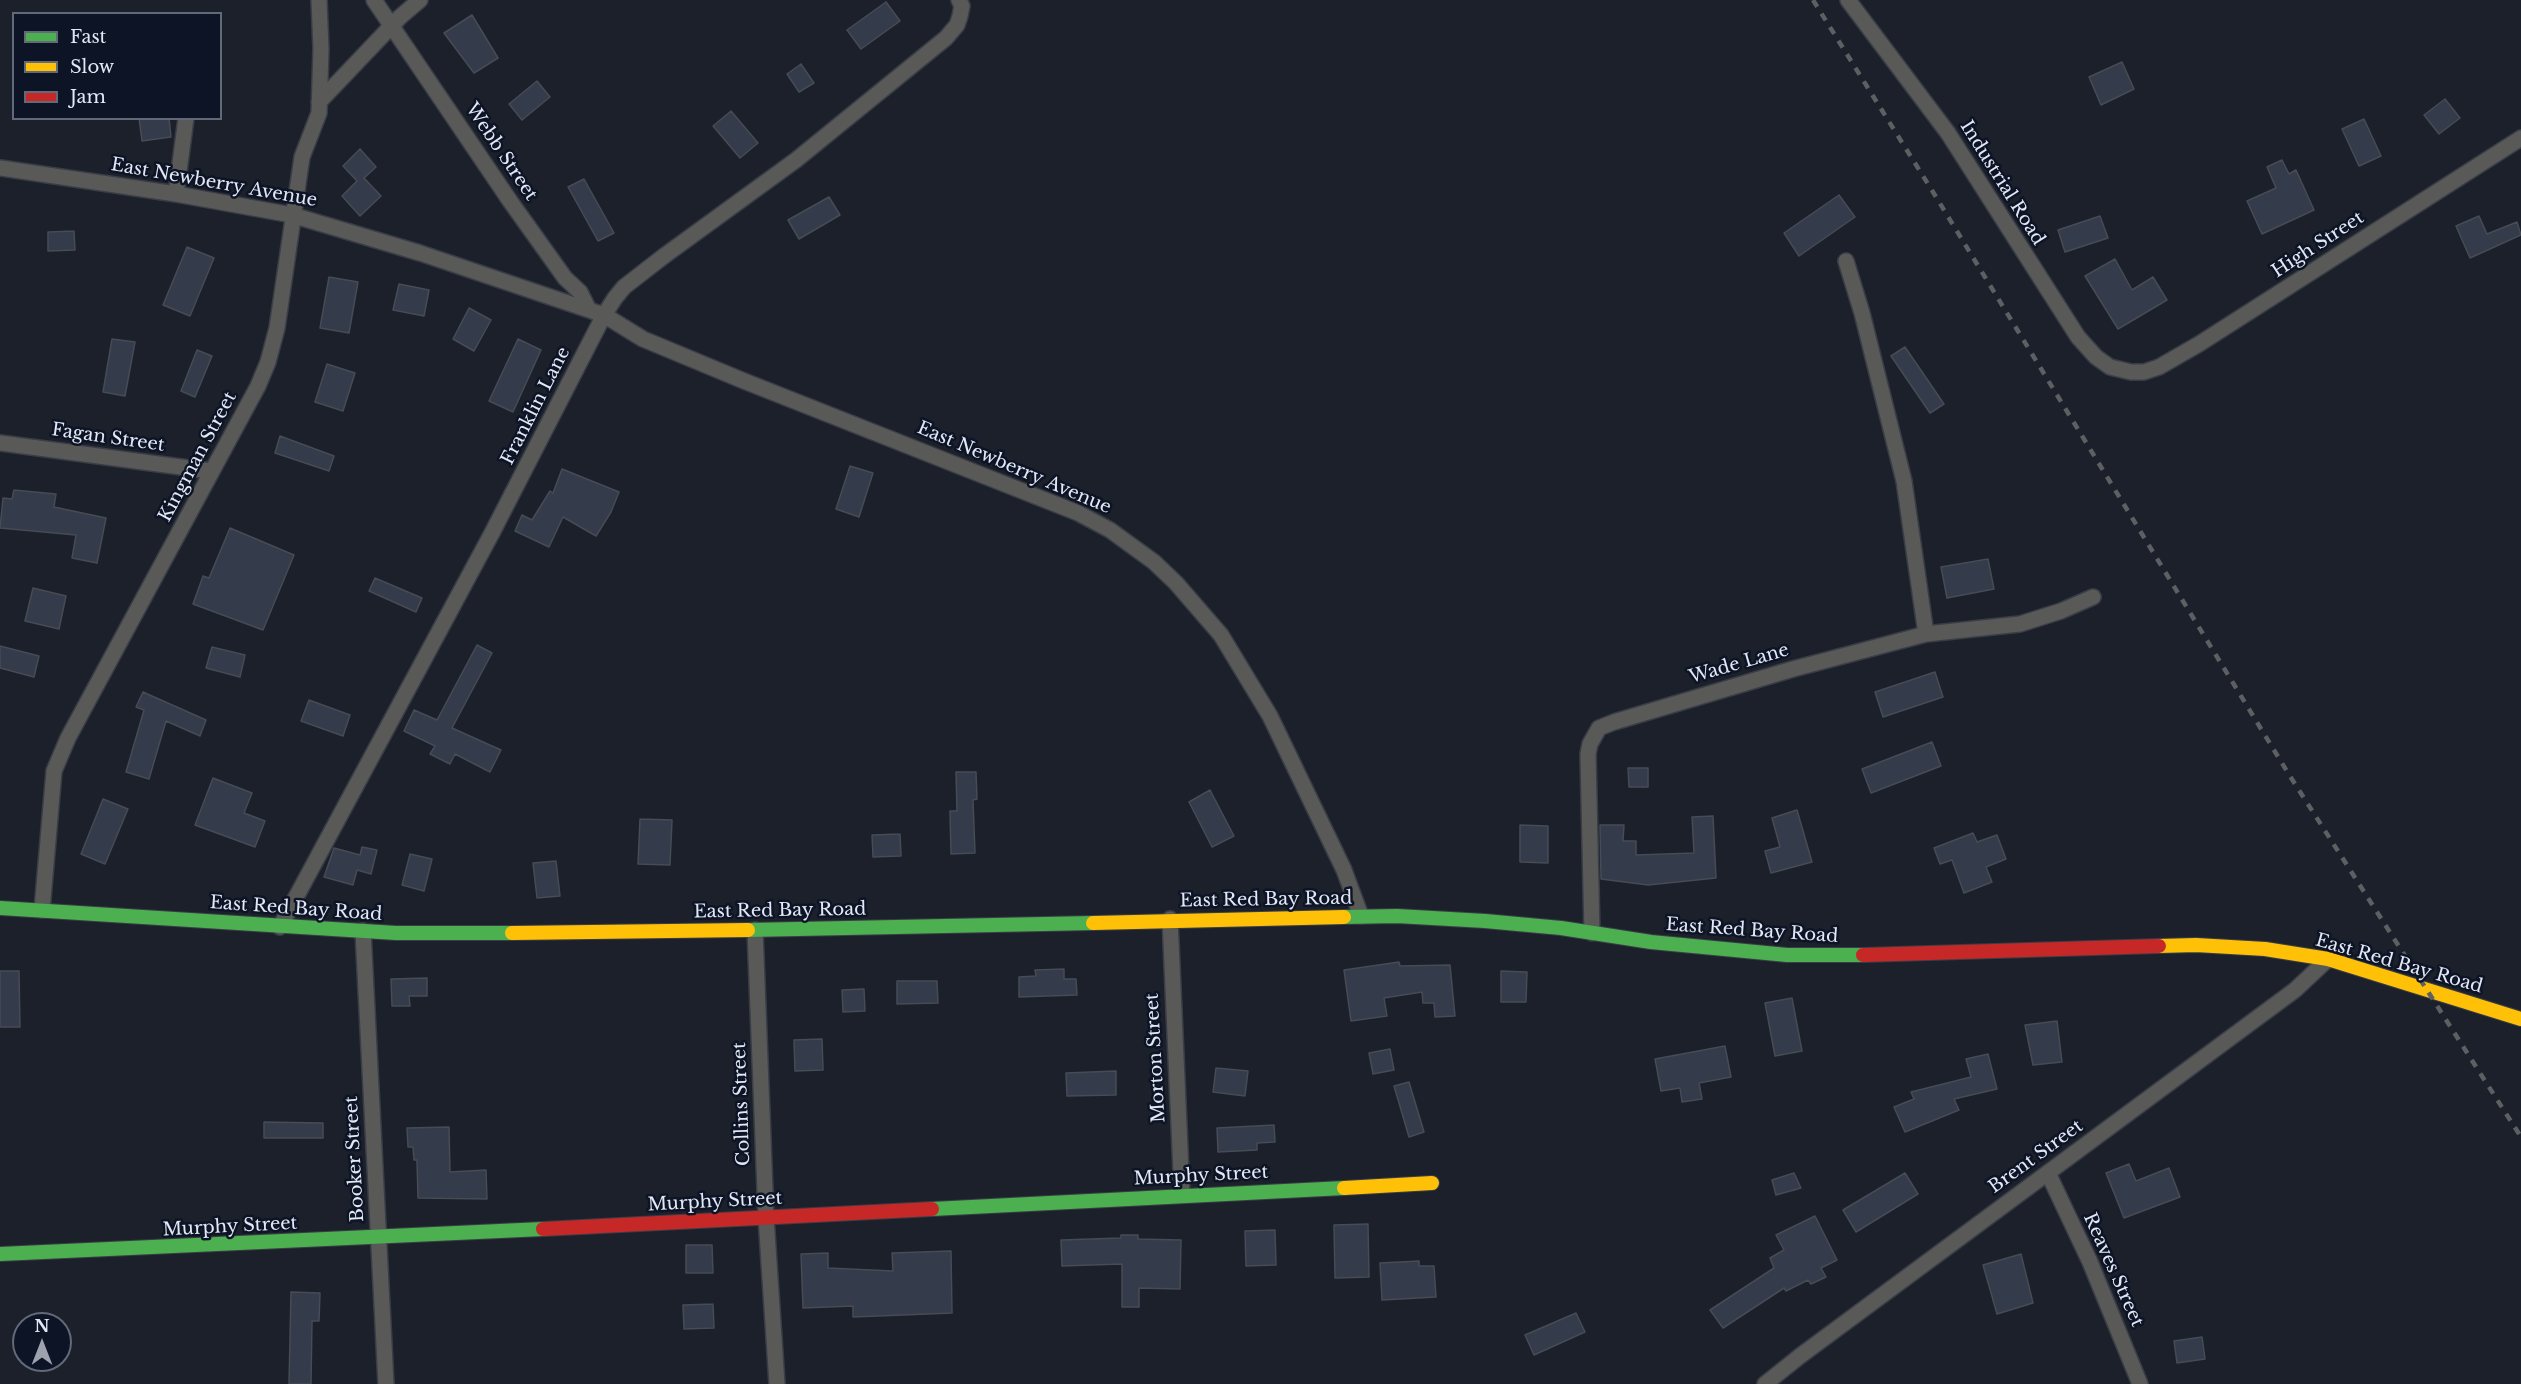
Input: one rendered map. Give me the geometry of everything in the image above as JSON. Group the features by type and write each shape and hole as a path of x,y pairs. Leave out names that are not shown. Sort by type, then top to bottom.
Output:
{"street":[{"name":"Kingman Street","path":"42,910 54,771 68,738 258,386 268,362 277,328 302,157 319,113 321,49 319,0"},
{"name":"Webb Street","path":"374,0 510,201 565,278 580,292 596,313"},
{"path":"319,102 420,0"},
{"name":"Franklin Lane","path":"280,927 492,532 596,313 624,287 796,160 946,39 957,25 960,16 962,6 959,0"},
{"name":"Industrial Road","path":"1848,0 1948,133 2078,337 2096,357 2110,367 2131,372"},
{"path":"176,194 186,120"},
{"name":"High Street","path":"2131,372 2144,372 2159,367 2199,344 2521,138"},
{"name":"East Newberry Avenue","path":"0,168 292,214 420,253 596,313 644,339 1078,513 1110,530 1154,562 1202,610 1221,634 1269,716 1344,870 1361,916"},
{"path":"1846,261 1862,313 1904,481 1926,634"},
{"name":"Fagan Street","path":"0,443 211,471"},
{"name":"Wade Lane","path":"1592,933 1588,754 1590,744 1599,728 1793,669 1926,634 2020,624 2061,611 2094,597"},
{"name":"East Red Bay Road","path":"0,908 280,927 476,934 1397,916 1475,920 1651,942 1787,955 1849,956 2196,945 2265,949 2328,959 2521,1019"},
{"name":"Morton Street","path":"1170,919 1182,1195"},
{"name":"Collins Street","path":"755,930 766,1217 777,1384"},
{"name":"Booker Street","path":"363,931 386,1384"},
{"name":"Brent Street","path":"1765,1384 2295,990 2328,959"},
{"name":"Reaves Street","path":"2048,1173 2090,1262 2140,1384"},
{"name":"Murphy Street","path":"0,1254 379,1238 1432,1183"}],"building":[{"path":"886,2 900,21 861,49 847,30"},
{"path":"472,15 498,58 474,73 444,33"},
{"path":"2122,62 2134,89 2101,105 2089,77"},
{"path":"801,64 814,83 799,92 787,74"},
{"path":"537,81 550,97 522,120 509,104"},
{"path":"2445,99 2460,118 2439,134 2424,115"},
{"path":"731,111 758,143 740,158 713,126"},
{"path":"2364,119 2381,156 2359,166 2342,129"},
{"path":"139,120 169,120 171,137 142,141"},
{"path":"360,149 376,167 364,178 381,196 360,216 342,196 357,181 343,166"},
{"path":"2282,160 2289,174 2296,170 2314,210 2262,234 2247,201 2276,188 2267,167"},
{"path":"584,179 614,233 598,241 568,187"},
{"path":"1839,195 1855,217 1799,256 1784,233"},
{"path":"829,197 840,215 799,239 788,220"},
{"path":"2100,216 2108,238 2065,252 2058,230"},
{"path":"2479,216 2487,234 2517,222 2521,235 2470,258 2456,226"},
{"path":"74,231 75,250 48,251 48,232"},
{"path":"187,247 214,258 190,316 163,305"},
{"path":"2115,259 2132,290 2153,277 2167,300 2118,329 2085,276"},
{"path":"329,277 358,282 349,333 320,328"},
{"path":"399,284 429,290 424,316 393,310"},
{"path":"469,308 491,320 474,351 453,339"},
{"path":"112,339 135,342 125,396 103,392"},
{"path":"518,339 541,350 513,412 489,401"},
{"path":"1905,347 1944,404 1930,413 1891,356"},
{"path":"197,350 212,356 195,397 181,391"},
{"path":"327,364 355,373 343,411 315,402"},
{"path":"280,436 334,456 329,471 275,453"},
{"path":"850,466 873,473 859,517 836,509"},
{"path":"562,469 619,492 611,512 596,536 563,517 549,547 515,531 522,515 532,520 550,491 553,493"},
{"path":"14,490 56,494 54,507 106,518 97,563 72,558 76,535 0,528 3,498 12,499"},
{"path":"230,528 294,555 263,630 193,604 203,576 209,578"},
{"path":"1988,559 1994,589 1947,598 1941,567"},
{"path":"375,578 422,598 416,612 369,591"},
{"path":"33,588 66,596 59,629 25,621"},
{"path":"477,645 492,653 452,728 501,750 490,772 455,754 450,764 430,754 435,746 404,731 414,710 437,720"},
{"path":"0,646 39,656 34,677 0,668"},
{"path":"212,647 245,655 240,677 206,668"},
{"path":"1935,672 1943,697 1883,717 1875,692"},
{"path":"143,692 206,720 200,736 166,721 149,779 126,772 144,710 136,707"},
{"path":"309,700 350,715 343,736 301,721"},
{"path":"1932,742 1941,766 1871,793 1862,769"},
{"path":"1628,768 1648,768 1648,787 1629,787"},
{"path":"956,772 976,772 977,799 973,800 975,853 951,854 950,811 957,811"},
{"path":"213,778 252,793 244,813 265,821 255,847 195,825"},
{"path":"1210,790 1234,836 1212,847 1189,802"},
{"path":"103,799 128,809 105,864 81,854"},
{"path":"1797,810 1812,862 1771,873 1765,851 1780,847 1772,818"},
{"path":"1713,816 1716,878 1648,885 1601,879 1600,825 1624,825 1623,841 1636,841 1636,855 1694,853 1692,817"},
{"path":"640,819 672,820 670,865 638,864"},
{"path":"1520,825 1548,826 1548,863 1520,862"},
{"path":"1973,833 1977,842 1997,835 2006,859 1986,867 1992,882 1964,893 1952,860 1940,864 1934,848"},
{"path":"900,834 901,856 873,857 872,835"},
{"path":"362,847 377,850 371,874 357,870 353,885 324,877 334,848 360,855"},
{"path":"410,854 432,859 424,891 402,885"},
{"path":"556,861 560,896 537,898 533,863"},
{"path":"1399,962 1400,966 1450,965 1455,1016 1435,1017 1434,1003 1423,1003 1422,992 1384,998 1387,1016 1351,1021 1344,970"},
{"path":"1064,969 1064,979 1076,979 1077,995 1019,997 1019,977 1036,976 1035,970"},
{"path":"0,971 19,971 20,1027 0,1027"},
{"path":"1501,971 1527,972 1526,1002 1501,1002"},
{"path":"427,978 427,996 409,996 410,1006 392,1006 391,979"},
{"path":"897,981 937,981 938,1003 897,1004"},
{"path":"864,989 865,1011 843,1012 842,990"},
{"path":"1792,998 1802,1051 1775,1056 1765,1003"},
{"path":"2057,1021 2062,1062 2033,1065 2025,1025"},
{"path":"822,1039 823,1070 795,1071 794,1040"},
{"path":"1725,1046 1731,1077 1699,1083 1702,1099 1682,1102 1680,1088 1661,1091 1655,1059"},
{"path":"1390,1049 1394,1070 1373,1074 1369,1053"},
{"path":"1988,1054 1997,1089 1954,1099 1959,1110 1905,1132 1894,1107 1914,1099 1911,1092 1971,1077 1966,1059"},
{"path":"1216,1068 1248,1071 1245,1096 1213,1092"},
{"path":"1116,1071 1116,1095 1067,1096 1066,1073"},
{"path":"1409,1082 1424,1132 1409,1137 1394,1086"},
{"path":"264,1122 323,1123 323,1138 264,1138"},
{"path":"1274,1125 1275,1142 1257,1143 1257,1150 1218,1152 1217,1128"},
{"path":"449,1127 450,1172 486,1170 487,1199 418,1198 417,1160 414,1160 413,1147 408,1147 407,1128"},
{"path":"2129,1164 2136,1181 2169,1168 2180,1197 2124,1218 2106,1173"},
{"path":"1794,1173 1801,1188 1776,1195 1772,1180"},
{"path":"1905,1173 1918,1194 1856,1232 1843,1210"},
{"path":"1815,1216 1837,1260 1821,1268 1826,1277 1811,1284 1808,1280 1786,1291 1784,1288 1723,1328 1710,1310 1774,1268 1770,1258 1784,1250 1776,1235"},
{"path":"1368,1224 1369,1277 1335,1278 1334,1225"},
{"path":"1275,1230 1276,1265 1246,1266 1245,1231"},
{"path":"1121,1235 1138,1235 1138,1239 1181,1240 1180,1289 1139,1288 1139,1307 1122,1307 1122,1264 1062,1266 1061,1240 1121,1238"},
{"path":"686,1245 712,1245 713,1273 686,1273"},
{"path":"951,1251 952,1313 853,1317 853,1306 803,1308 801,1254 828,1253 828,1268 893,1271 892,1253"},
{"path":"2021,1254 2033,1303 1997,1314 1983,1265"},
{"path":"1419,1261 1419,1266 1434,1266 1436,1297 1382,1300 1380,1263"},
{"path":"291,1292 320,1293 319,1321 312,1321 311,1384 289,1384"},
{"path":"713,1304 714,1328 684,1329 683,1305"},
{"path":"1576,1313 1585,1332 1534,1355 1525,1335"},
{"path":"2202,1337 2205,1359 2177,1363 2174,1341"}],"railway":[{"path":"1813,0 2288,773 2521,1137"}],"traffic: fast":[{"path":"0,908 396,933 512,933"},
{"path":"1344,917 1397,916 1485,921 1561,928 1651,942 1787,955 1863,955"},
{"path":"748,930 1093,923"},
{"path":"932,1209 1344,1188"},
{"path":"0,1254 543,1229"}],"traffic: slow":[{"path":"1093,923 1344,917"},
{"path":"512,933 748,930"},
{"path":"2159,946 2196,945 2265,949 2328,959 2521,1019"},
{"path":"1344,1188 1432,1183"}],"traffic: jam":[{"path":"1863,955 2159,946"},
{"path":"543,1229 932,1209"}]}
